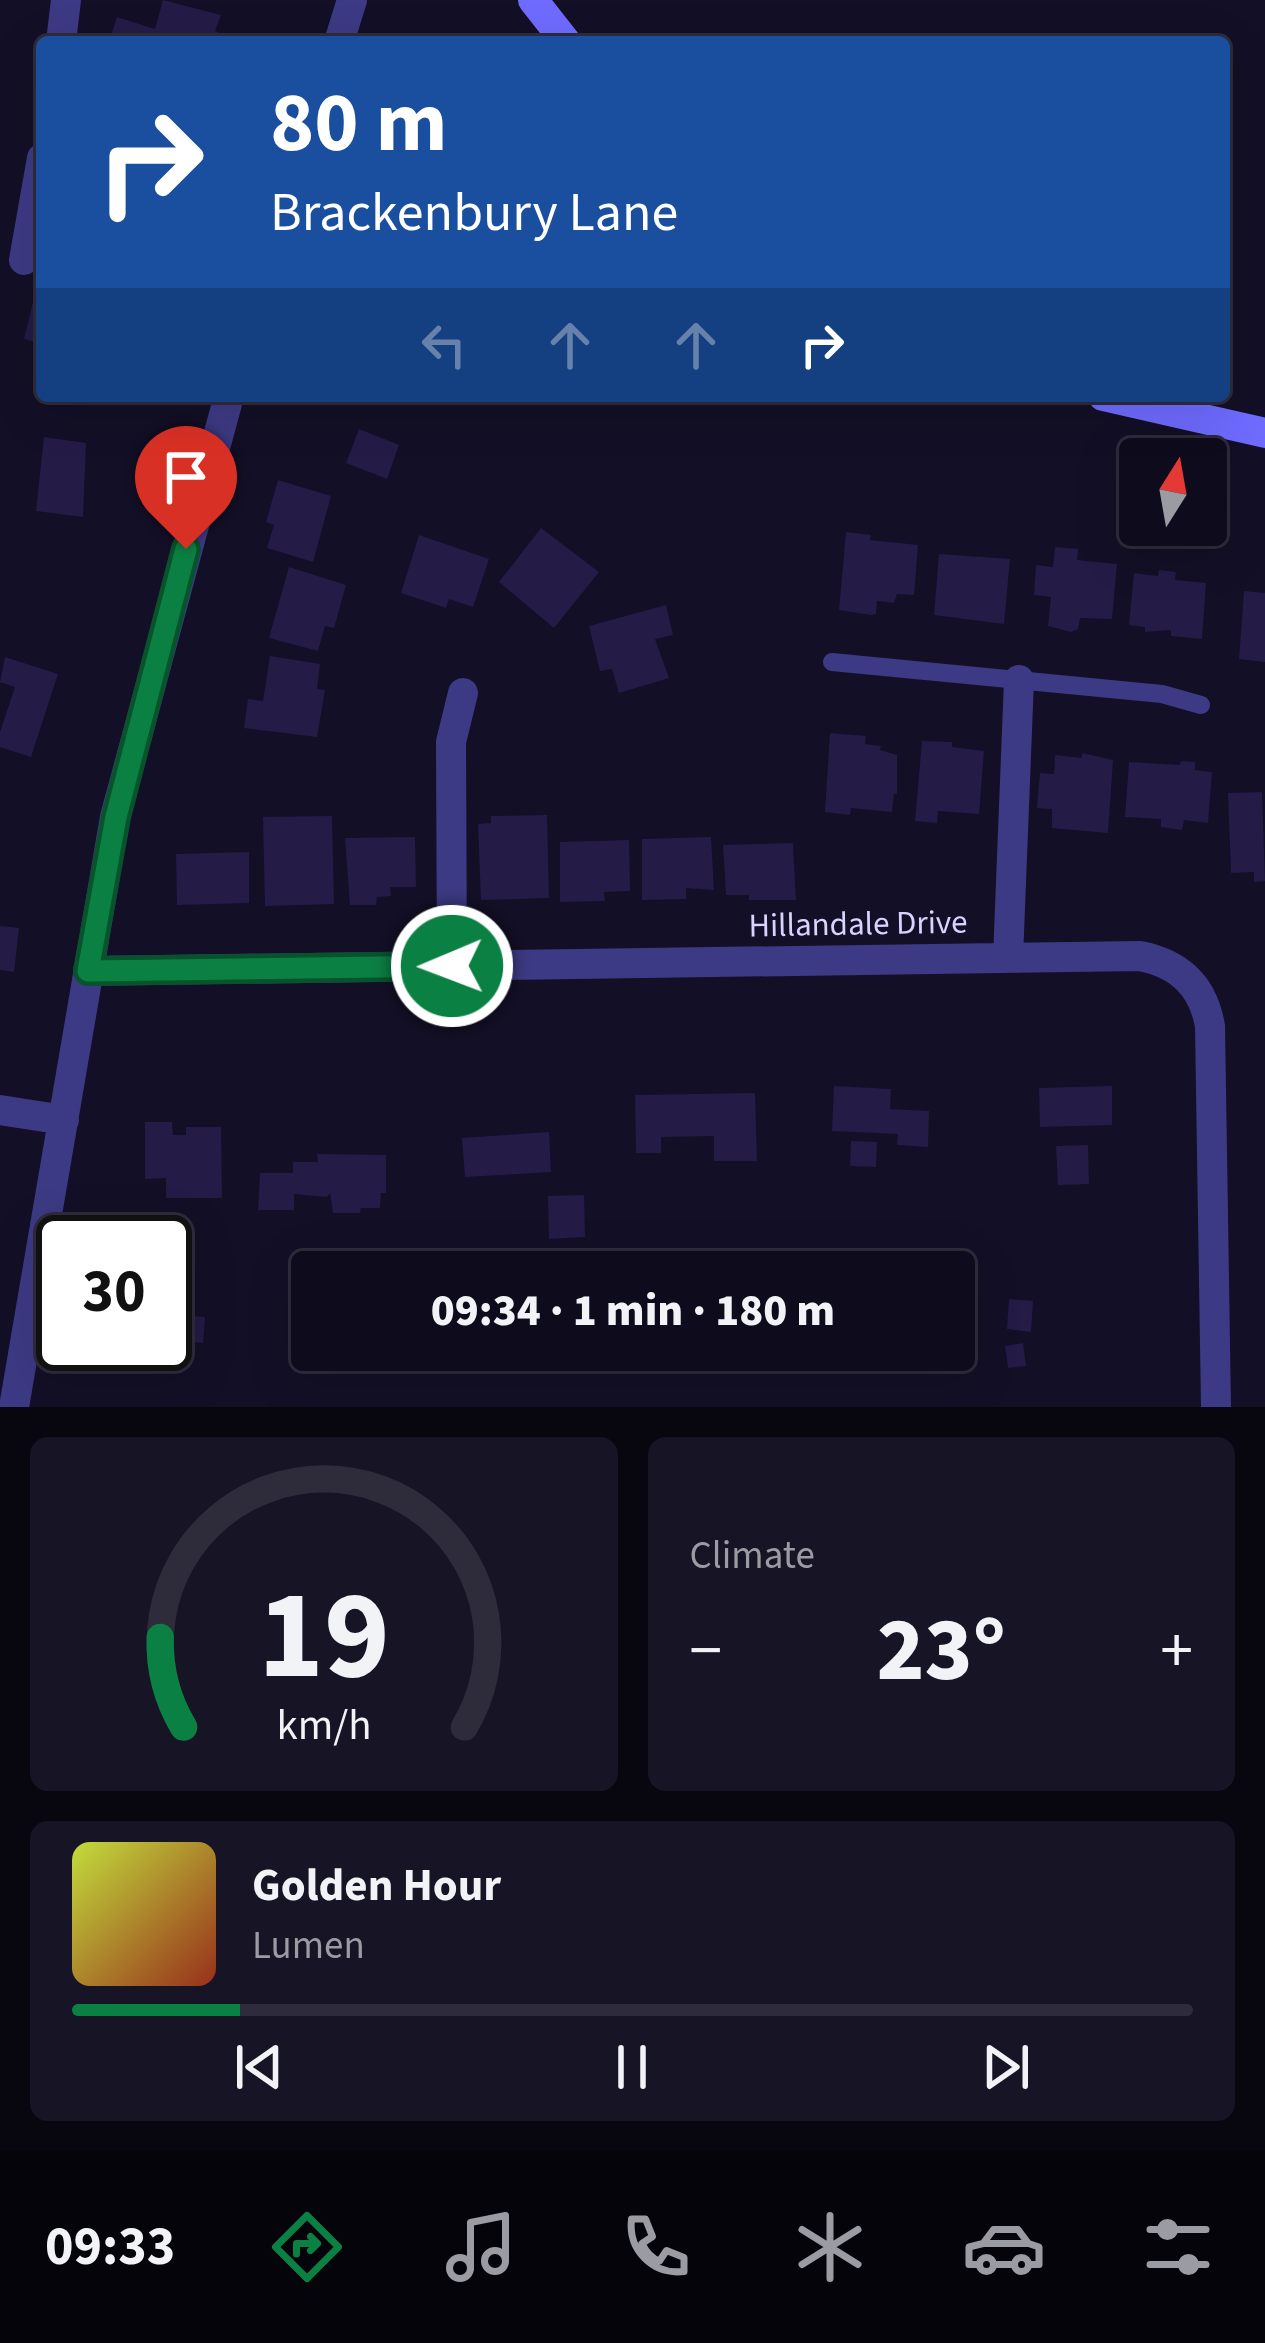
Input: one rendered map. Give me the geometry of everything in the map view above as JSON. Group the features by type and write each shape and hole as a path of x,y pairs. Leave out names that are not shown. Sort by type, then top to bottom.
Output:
{"main road":[{"path":"533,0 561,36"},
{"path":"1129,402 1265,434"}],"street":[{"path":"63,36 66,0"},
{"path":"341,36 352,0"},
{"path":"24,260 36,192"},
{"path":"14,1407 116,817 227,402"},
{"path":"1008,958 1019,680"},
{"path":"452,966 451,742 464,693"},
{"name":"Hillandale Drive","path":"88,971 1140,956 1172,966 1201,994 1210,1026 1216,1407"},
{"path":"0,1110 64,1120"}],"lane":[{"path":"832,662 1162,694 1201,705"}],"building":[{"path":"163,0 221,15 215,31 221,36 111,36 117,17 155,29"},
{"path":"33,302 36,342 24,339"},
{"path":"359,429 399,445 387,479 346,463"},
{"path":"44,437 86,443 83,517 36,511"},
{"path":"278,480 331,496 313,562 267,548 274,525 266,522"},
{"path":"541,528 599,572 554,628 499,582"},
{"path":"846,532 871,535 870,540 918,545 914,595 897,594 894,603 877,601 876,614 871,615 839,610"},
{"path":"419,535 489,559 473,607 449,599 446,608 401,593"},
{"path":"1055,547 1078,549 1077,560 1117,564 1112,619 1080,618 1078,629 1071,632 1048,626 1051,597 1034,595 1036,565 1053,567"},
{"path":"939,554 1010,559 1004,624 934,615"},
{"path":"289,567 346,585 334,628 325,626 318,651 269,638"},
{"path":"1159,570 1176,572 1175,580 1206,583 1202,639 1171,636 1171,630 1145,632 1145,627 1129,625 1134,573 1158,576"},
{"path":"1244,591 1265,593 1265,662 1239,659"},
{"path":"666,605 673,635 655,639 669,678 619,693 612,669 600,671 589,626"},
{"path":"270,656 320,664 317,689 325,690 317,737 244,728 248,699 263,701"},
{"path":"5,657 58,674 31,757 0,747 0,732 15,687 0,682"},
{"path":"830,733 866,736 865,744 897,755 892,812 851,808 850,815 825,812"},
{"path":"922,741 952,742 952,747 984,751 979,814 938,811 937,823 915,821"},
{"path":"1082,753 1113,760 1108,833 1052,828 1052,809 1037,808 1040,773 1054,774 1055,755 1082,758"},
{"path":"1181,761 1195,762 1195,770 1212,772 1208,823 1184,820 1182,830 1161,827 1161,819 1125,817 1129,762 1180,765"},
{"path":"1262,792 1265,881 1254,882 1254,872 1231,873 1228,793"},
{"path":"547,815 549,898 481,900 478,824 491,823 491,816"},
{"path":"332,816 334,904 265,906 263,817"},
{"path":"415,837 416,887 390,887 391,896 377,897 376,905 350,905 345,838"},
{"path":"711,837 714,890 686,888 686,899 642,900 642,839"},
{"path":"629,840 630,891 604,892 605,901 560,902 560,842"},
{"path":"793,843 796,900 726,895 723,845"},
{"path":"249,852 249,903 177,905 176,854"},
{"path":"0,926 19,928 14,972 0,970"},
{"path":"834,1086 891,1089 890,1109 929,1111 928,1147 897,1145 898,1134 832,1131"},
{"path":"1112,1086 1112,1125 1040,1127 1039,1088"},
{"path":"755,1093 757,1161 714,1161 714,1136 661,1137 661,1153 636,1153 635,1095"},
{"path":"145,1122 172,1122 173,1135 186,1135 186,1127 221,1127 222,1198 166,1198 166,1178 145,1179"},
{"path":"549,1132 551,1172 465,1177 462,1138"},
{"path":"851,1141 877,1142 876,1167 850,1166"},
{"path":"1088,1145 1089,1184 1058,1185 1056,1146"},
{"path":"317,1154 386,1155 386,1193 381,1193 380,1208 333,1213 330,1193 327,1197 294,1194 294,1210 258,1210 260,1173 293,1173 293,1162 318,1162"},
{"path":"584,1195 585,1237 549,1239 548,1196"},
{"path":"1009,1299 1033,1301 1031,1332 1007,1329"},
{"path":"192,1316 205,1317 203,1343 192,1342"},
{"path":"1023,1343 1026,1366 1008,1368 1005,1346"}],"route":[{"path":"186,549 116,817 88,971 452,966"}]}
